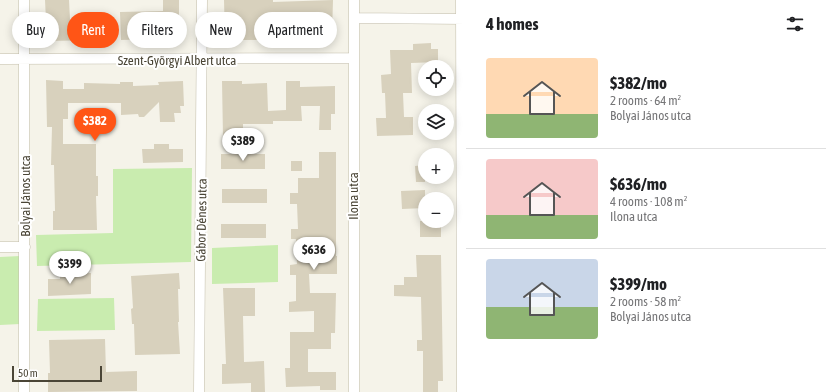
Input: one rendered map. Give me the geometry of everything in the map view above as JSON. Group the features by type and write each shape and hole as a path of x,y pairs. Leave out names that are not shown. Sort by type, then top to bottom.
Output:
{"street":[{"name":"Bolyai János utca","path":"24,0 24,392"},
{"name":"Gábor Dénes utca","path":"199,392 203,60 202,0"},
{"name":"Ilona utca","path":"354,0 354,392"},
{"path":"461,0 464,19 462,392"},
{"path":"354,18 464,19"},
{"name":"Szent-Györgyi Albert utca","path":"0,60 353,58"},
{"path":"0,247 25,247"}],"green space":[{"path":"192,168 191,262 37,266 36,235 113,233 113,169"},
{"path":"278,245 278,282 212,284 212,248"},
{"path":"20,256 20,324 0,325 0,257"},
{"path":"114,298 115,330 37,331 38,299"}],"building":[{"path":"45,0 69,0 70,12 67,12 67,41 59,41 59,12 46,12"},
{"path":"163,0 179,0 179,12 127,12 127,40 121,40 120,12 163,11"},
{"path":"224,0 273,0 273,2 333,0 333,12 254,12 254,40 246,40 246,12 224,12"},
{"path":"431,43 431,49 438,49 438,60 418,60 418,63 411,63 412,93 403,93 404,117 413,117 413,135 377,136 376,118 386,118 385,93 382,93 381,75 391,74 390,50 413,50 413,44"},
{"path":"46,80 63,81 63,89 84,89 84,83 120,84 120,82 133,82 133,86 159,85 158,82 183,81 184,106 180,106 181,113 174,113 175,122 160,122 159,102 144,117 139,117 138,114 121,115 121,103 68,103 68,119 63,119 63,144 96,144 96,176 98,176 98,196 96,196 97,230 53,230 53,211 55,211 54,165 51,165 52,127 47,127"},
{"path":"222,81 242,81 242,84 267,83 268,111 286,110 286,81 300,81 300,87 335,86 335,114 331,114 331,130 319,130 320,106 301,106 302,121 273,121 273,124 243,124 243,136 223,137"},
{"path":"154,144 169,144 169,149 183,149 183,162 143,163 142,149 154,149"},
{"path":"319,152 336,152 337,274 309,274 310,293 336,293 335,333 331,333 331,349 308,349 308,372 336,372 336,390 320,390 320,386 286,387 285,368 290,368 290,332 314,332 314,311 289,312 289,302 296,301 296,275 290,275 290,265 297,264 296,239 291,239 291,229 298,229 297,204 290,204 290,193 298,193 298,178 319,178"},
{"path":"221,154 265,154 265,169 221,169"},
{"path":"291,161 302,161 302,171 291,171"},
{"path":"415,166 418,166 418,182 416,182"},
{"path":"222,189 267,189 267,203 222,203"},
{"path":"425,190 425,192 418,192 418,208 402,209 401,191"},
{"path":"221,224 266,224 266,238 221,238"},
{"path":"420,228 441,228 441,237 420,237"},
{"path":"416,255 441,255 443,381 438,381 438,392 423,392 423,351 417,351 417,340 422,340 421,297 394,296 394,285 404,285 404,277 417,277"},
{"path":"91,273 91,294 48,296 48,279 60,279 60,274"},
{"path":"179,273 180,289 178,289 178,322 180,354 135,355 134,324 132,324 131,309 133,308 131,276"},
{"path":"223,288 255,288 255,316 243,316 244,362 264,361 265,392 251,392 251,383 222,384 222,364 226,364"},
{"path":"105,339 106,372 137,371 137,391 48,392 48,373 50,373 49,340"}]}
